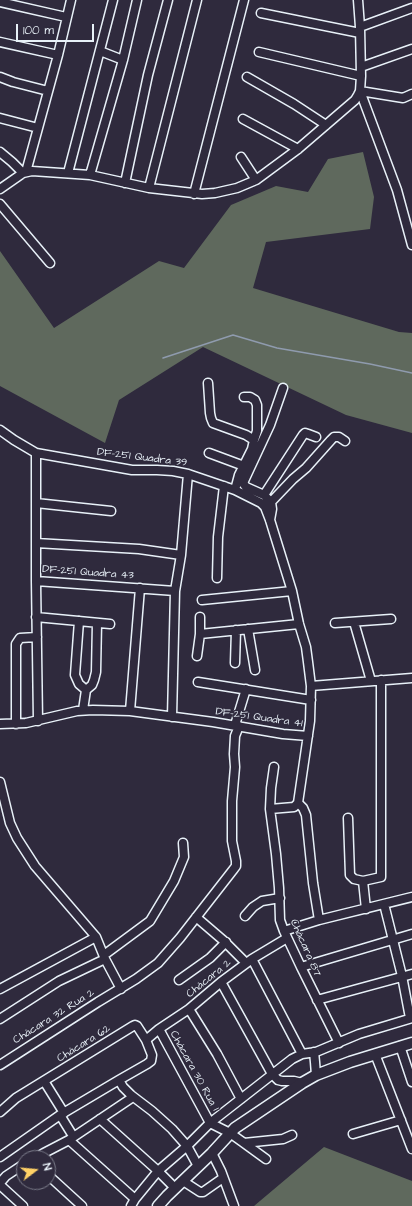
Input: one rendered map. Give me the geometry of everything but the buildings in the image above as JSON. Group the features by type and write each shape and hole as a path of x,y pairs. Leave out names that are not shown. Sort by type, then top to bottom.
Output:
{"main road":[{"path":"158,1206 235,1128 302,1083 316,1075 375,1054 412,1043"}],"street":[{"path":"25,173 58,55 70,0"},
{"path":"68,173 113,0"},
{"path":"90,175 123,60 137,0"},
{"path":"125,183 148,75 168,0"},
{"path":"149,188 197,0"},
{"path":"194,194 244,0"},
{"path":"0,189 25,173 32,171 90,175 149,188 194,194 228,191 245,186 256,180 298,149 355,100 360,91 361,76 358,0"},
{"path":"0,2 66,17"},
{"path":"261,13 360,30 412,8"},
{"path":"0,42 58,55"},
{"path":"361,67 412,49"},
{"path":"100,51 123,60"},
{"path":"259,52 361,76"},
{"path":"0,77 48,91"},
{"path":"247,77 294,104 326,125"},
{"path":"360,91 403,98 412,94"},
{"path":"360,91 397,190 412,245"},
{"path":"0,118 38,128"},
{"path":"243,118 298,149"},
{"path":"0,152 25,173"},
{"path":"241,157 256,180"},
{"path":"0,204 50,263"},
{"path":"208,383 210,418 213,423 246,434 254,440"},
{"path":"270,520 272,509 271,502 264,495 246,487 244,483 270,425 283,388"},
{"path":"235,490 239,475 252,449 257,431 257,405 250,397 244,397"},
{"name":"DF-251 Quadra 39","path":"0,430 36,453 132,470 173,471 188,474 235,490 261,503 265,507 270,520 292,591 299,624"},
{"path":"264,495 303,435 305,433 316,437"},
{"path":"271,502 306,468 334,437 339,437 345,441"},
{"path":"209,452 244,466"},
{"name":"DF-251 Quadra 43","path":"36,453 36,580 175,591"},
{"path":"172,717 175,591 181,555 188,474"},
{"path":"217,578 218,537 224,486"},
{"path":"36,503 111,511"},
{"path":"36,543 139,549 181,555"},
{"path":"0,724 16,724 38,721 36,580"},
{"path":"130,711 140,588"},
{"path":"202,600 292,591"},
{"path":"36,617 110,624"},
{"path":"197,656 200,634 200,617"},
{"path":"335,623 391,619"},
{"path":"79,621 75,675 79,684 86,690"},
{"path":"354,622 371,681"},
{"path":"83,710 86,690 92,685 96,672 97,623"},
{"path":"200,634 299,624"},
{"name":"DF-251 Quadra 41","path":"38,721 83,710 130,711 277,733 308,736 311,686 306,646 299,624"},
{"path":"248,629 255,670"},
{"path":"235,663 236,630"},
{"path":"16,724 16,644 18,640 23,637 37,637"},
{"path":"311,686 412,678"},
{"path":"348,818 350,874 354,880 363,881 381,877 381,680"},
{"path":"198,682 311,700"},
{"name":"Chácara 32 Rua 2","path":"0,1065 98,1002 136,980 158,963 180,938 236,866 236,857 232,841 232,801 235,767 234,744 246,689"},
{"path":"270,809 294,807 298,803 308,736"},
{"name":"Chácara 87","path":"274,767 270,809 280,898 280,920 301,967 339,1043"},
{"path":"0,782 10,823 17,838 47,881 96,937 104,957 121,989"},
{"path":"298,803 303,808 306,815 313,883 319,920"},
{"path":"0,1019 59,981 104,957 150,921 174,880 184,857 182,843"},
{"path":"363,881 366,909"},
{"name":"Chácara 2","path":"146,1040 159,1029 189,1009 221,982 286,934 319,920 412,897"},
{"path":"245,916 253,907 262,901 280,898"},
{"path":"44,1082 62,1114 71,1138 133,1202 158,1171 187,1146 210,1123 292,1059 302,1054 314,1052 339,1043 359,1034 411,1018 384,904"},
{"path":"196,917 249,961 302,1054"},
{"path":"301,967 412,934"},
{"path":"0,989 96,937"},
{"path":"179,980 210,958 226,942"},
{"path":"317,1000 412,974"},
{"path":"221,982 272,1074 278,1080 302,1083"},
{"path":"189,1009 217,1054 241,1099"},
{"name":"Chácara 62","path":"0,1112 16,1098 135,1025 146,1040"},
{"name":"Chácara 30 Rua 1","path":"159,1029 210,1123"},
{"path":"0,1158 62,1114 151,1061 152,1055 146,1040"},
{"path":"400,1046 412,1082"},
{"path":"314,1052 316,1075"},
{"path":"375,1054 412,1149"},
{"path":"119,1080 126,1092 152,1111 172,1129 187,1146 198,1166"},
{"path":"50,1150 134,1097"},
{"path":"100,1119 175,1188"},
{"path":"353,1134 401,1120"},
{"path":"210,1123 230,1133 266,1158"},
{"path":"244,1143 283,1139 292,1135"},
{"path":"212,1153 234,1206"},
{"path":"16,1169 6,1176 0,1184 23,1206"},
{"path":"183,1181 198,1192 203,1192 223,1178"},
{"path":"56,1182 82,1206"}],"green space":[{"path":"363,152 374,197 370,229 266,242 253,288 399,332 412,333 412,433 346,415 203,347 119,400 105,443 0,386 0,251 54,328 159,261 184,268 231,205 276,186 308,192 328,159"},
{"path":"324,1147 412,1181 412,1206 254,1206"}],"waterway":[{"path":"163,358 233,335 277,348 370,364 412,373"}]}
